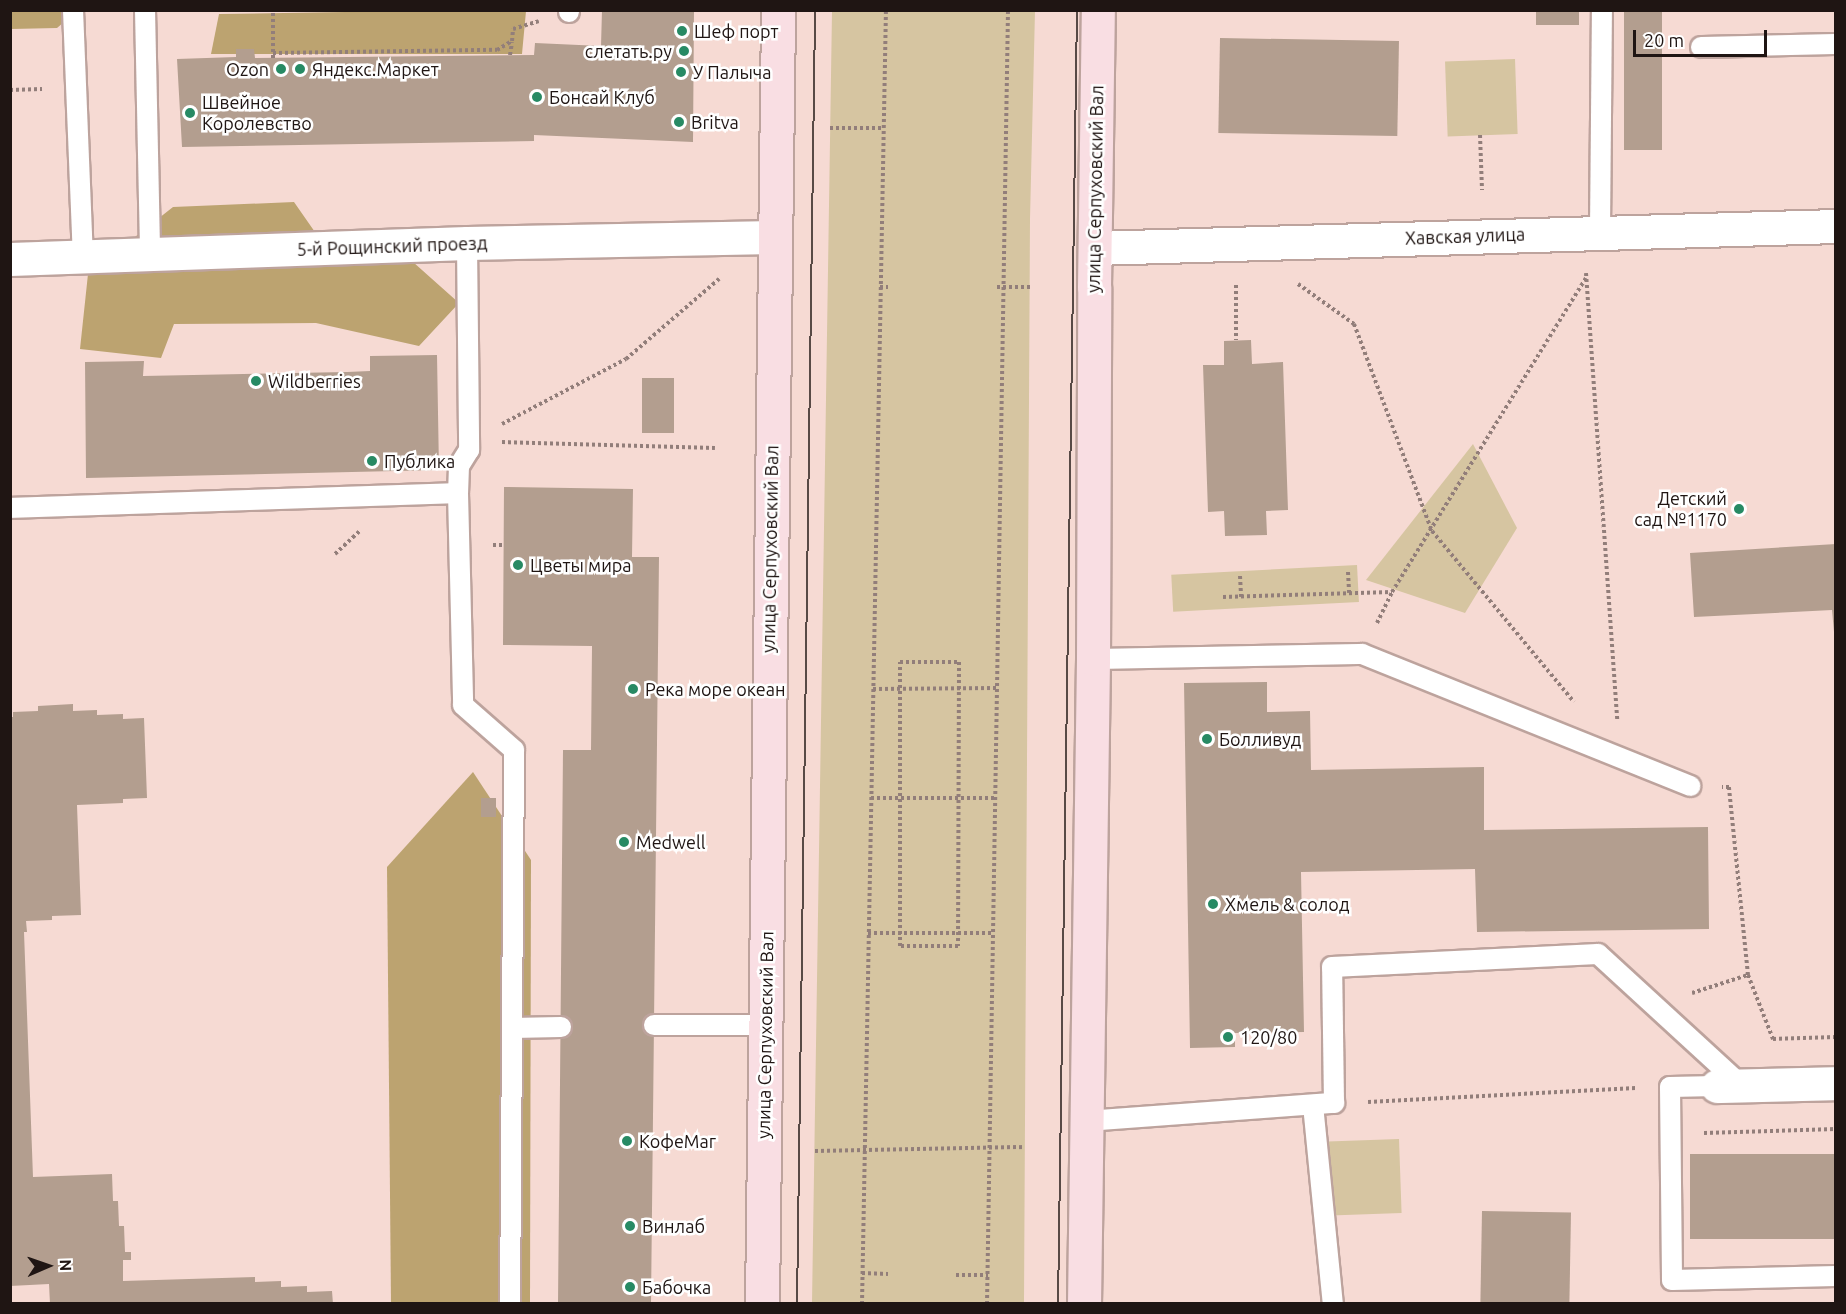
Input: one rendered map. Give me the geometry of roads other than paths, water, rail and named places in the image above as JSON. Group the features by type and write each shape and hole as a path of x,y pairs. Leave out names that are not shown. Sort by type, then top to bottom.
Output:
{"main road":[{"name":"улица Серпуховский Вал","path":"762,1304 778,10"},
{"name":"улица Серпуховский Вал","path":"1084,1304 1093,659 1098,10"}],"street":[{"name":"Хавская улица","path":"1095,248 1836,226"},
{"name":"5-й Рощинский проезд","path":"10,259 467,243 774,237"},
{"path":"1729,1085 1836,1083"}],"lane":[{"path":"73,10 83,257"},
{"path":"145,10 150,255"},
{"path":"1591,233 1602,10"},
{"path":"1701,47 1836,44"},
{"path":"467,243 470,450 459,465 458,493 464,705 514,750 510,1304"},
{"path":"10,508 458,493"},
{"path":"1093,659 1362,654 1691,786"},
{"path":"1086,1121 1334,1103 1332,967 1599,954 1654,1006 1729,1085"},
{"path":"654,1025 765,1025"},
{"path":"512,1028 561,1027"},
{"path":"1729,1085 1670,1087 1672,1280 1836,1276"},
{"path":"1313,1105 1333,1304"}],"tram line":[{"path":"797,1304 815,10"},
{"path":"1058,1304 1077,10"}],"place":[{"name":"Шеф порт","path":"682,31"},
{"name":"слетать.ру","path":"684,51"},
{"name":"Ozon","path":"281,69"},
{"name":"Яндекс.Маркет","path":"300,69"},
{"name":"У Палыча","path":"681,72"},
{"name":"Бонсай Клуб","path":"537,97"},
{"name":"Швейное Королевство","path":"190,113"},
{"name":"Britva","path":"679,122"},
{"name":"Wildberries","path":"256,381"},
{"name":"Публика","path":"372,461"},
{"name":"Детский сад №1170","path":"1739,509"},
{"name":"Цветы мира","path":"518,565"},
{"name":"Река море океан","path":"633,689"},
{"name":"Болливуд","path":"1207,739"},
{"name":"Medwell","path":"624,842"},
{"name":"Хмель & солод","path":"1213,904"},
{"name":"120/80","path":"1228,1037"},
{"name":"КофеМаг","path":"627,1141"},
{"name":"Винлаб","path":"630,1226"},
{"name":"Бабочка","path":"630,1287"}]}
